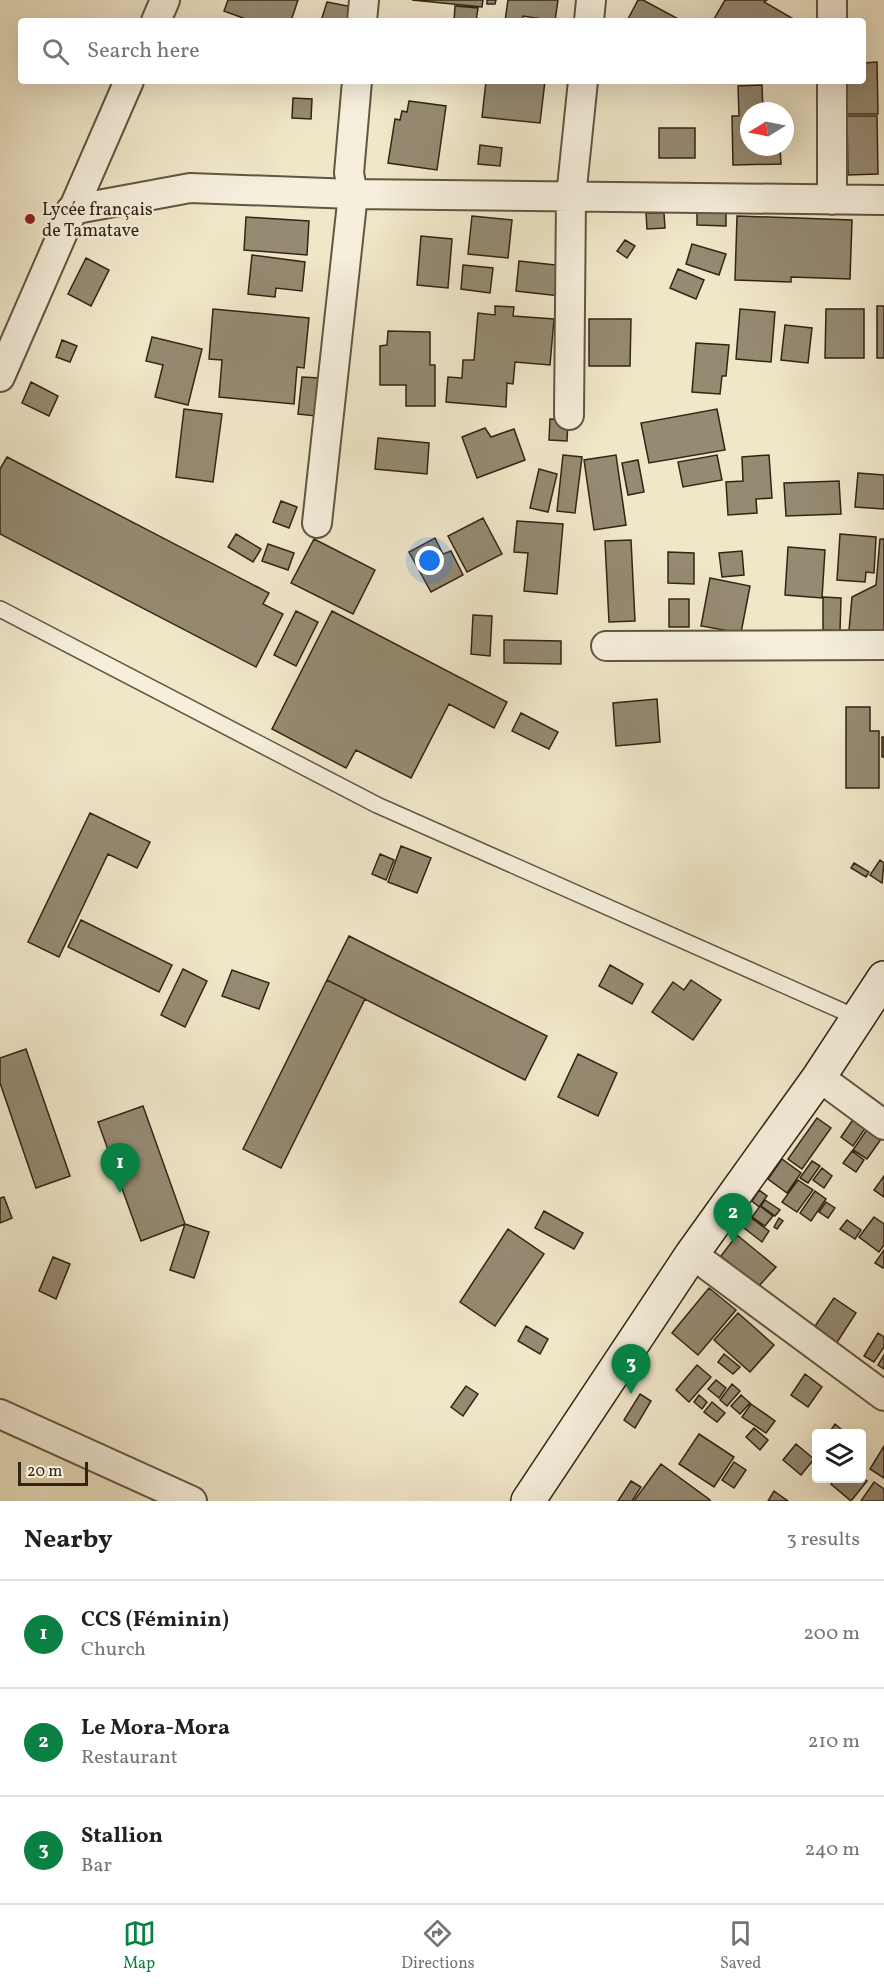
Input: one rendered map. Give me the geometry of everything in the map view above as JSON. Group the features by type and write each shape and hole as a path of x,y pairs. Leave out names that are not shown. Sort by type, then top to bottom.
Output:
{"main road":[{"path":"530,1500 692,1254 819,1077 884,978"}],"street":[{"path":"157,18 165,0"},
{"path":"362,18 364,0"},
{"path":"589,18 591,0"},
{"path":"832,0 832,18"},
{"path":"0,377 128,84"},
{"path":"317,523 353,194 349,173 357,84"},
{"path":"569,415 571,197 583,84"},
{"path":"832,84 832,200"},
{"path":"71,210 190,188 353,194 884,200"},
{"path":"606,646 884,645"},
{"path":"819,1077 884,1125"},
{"path":"692,1254 884,1396"},
{"path":"0,1414 192,1501"}],"lane":[{"path":"0,609 377,805 858,1018"}],"building":[{"path":"228,0 298,0 292,18 243,18 224,11"},
{"path":"412,0 483,0 482,7"},
{"path":"487,0 496,0 495,4 487,4"},
{"path":"508,0 558,0 555,18 523,16 523,18 505,18"},
{"path":"638,0 643,0 676,18 629,18"},
{"path":"725,0 767,0 764,2 792,18 715,18"},
{"path":"327,2 353,7 352,18 322,18"},
{"path":"455,6 478,8 476,18 454,18"},
{"path":"877,62 878,114 846,114 846,84 866,84 866,63"},
{"path":"486,84 545,84 540,123 482,117"},
{"path":"762,85 763,102 740,102 740,156 781,156 781,164 733,165 732,116 739,116 738,86"},
{"path":"293,98 312,99 311,119 292,118"},
{"path":"409,101 446,106 437,170 388,163 395,119 400,120 402,111 407,112"},
{"path":"847,116 877,116 878,174 848,175"},
{"path":"659,128 695,128 695,158 659,158"},
{"path":"480,145 502,148 500,166 478,164"},
{"path":"697,208 726,209 726,226 697,225"},
{"path":"646,213 664,213 665,228 647,229"},
{"path":"472,216 512,220 508,258 468,254"},
{"path":"737,216 852,220 850,279 791,277 791,282 735,280"},
{"path":"246,217 309,221 307,255 244,250"},
{"path":"421,236 452,239 448,288 417,285"},
{"path":"625,240 635,246 627,258 617,251"},
{"path":"692,244 726,254 719,275 686,264"},
{"path":"252,255 305,262 302,291 276,288 275,297 248,294"},
{"path":"86,258 109,270 91,306 68,294"},
{"path":"519,261 564,266 560,296 516,291"},
{"path":"463,265 493,268 490,293 461,289"},
{"path":"678,269 704,280 696,299 670,288"},
{"path":"495,306 514,307 513,316 554,319 550,365 515,362 513,384 507,383 506,407 446,402 448,377 462,378 463,360 474,360 478,313 495,315"},
{"path":"877,306 884,306 884,358 877,358"},
{"path":"213,309 309,318 304,368 297,367 294,404 219,397 222,360 209,359"},
{"path":"740,309 775,312 771,362 736,359"},
{"path":"826,309 864,309 864,358 825,358"},
{"path":"589,319 631,319 630,366 589,366"},
{"path":"785,325 812,328 808,363 781,360"},
{"path":"388,331 430,332 430,365 435,365 435,406 406,406 406,385 380,385 380,346 387,345"},
{"path":"152,337 202,349 188,405 155,397 163,365 146,361"},
{"path":"62,340 77,346 70,362 56,357"},
{"path":"696,343 729,345 726,376 722,376 720,394 692,392"},
{"path":"302,377 319,378 316,416 298,414"},
{"path":"31,382 58,396 49,416 22,403"},
{"path":"184,409 222,414 213,482 176,477"},
{"path":"717,409 725,450 649,463 641,423"},
{"path":"550,419 568,420 567,441 549,440"},
{"path":"485,428 491,437 514,429 525,460 477,478 462,437"},
{"path":"378,438 429,443 427,474 375,469"},
{"path":"563,455 582,457 575,513 557,511"},
{"path":"616,455 626,525 594,530 584,460"},
{"path":"717,455 722,480 683,487 678,462"},
{"path":"769,455 772,498 756,499 757,513 728,515 726,482 743,481 742,457"},
{"path":"7,457 269,593 263,604 283,614 256,667 0,534 0,469"},
{"path":"638,460 644,492 628,495 622,463"},
{"path":"539,469 557,474 548,512 530,508"},
{"path":"858,473 884,475 884,509 855,507"},
{"path":"839,481 841,514 786,516 784,483"},
{"path":"281,501 297,507 289,528 273,522"},
{"path":"483,518 502,554 467,572 448,536"},
{"path":"517,521 563,524 557,594 524,591 528,553 514,552"},
{"path":"236,534 261,549 253,562 228,547"},
{"path":"840,534 876,537 874,573 866,572 865,582 837,580"},
{"path":"435,538 443,554 451,551 463,575 431,592 409,552"},
{"path":"314,539 375,570 353,614 291,583"},
{"path":"880,539 884,539 884,633 849,630 852,597 876,585"},
{"path":"631,540 635,621 609,622 605,541"},
{"path":"268,544 294,553 288,570 262,561"},
{"path":"788,547 825,550 822,598 785,595"},
{"path":"742,551 744,575 722,577 719,553"},
{"path":"668,552 694,553 694,584 668,583"},
{"path":"710,578 750,586 741,633 701,626"},
{"path":"823,597 841,598 840,631 823,630"},
{"path":"669,599 689,599 689,627 669,627"},
{"path":"296,611 318,622 296,666 274,655"},
{"path":"332,611 507,702 494,728 449,704 411,778 356,750 346,768 272,729"},
{"path":"473,615 492,616 490,656 471,654"},
{"path":"504,640 561,641 561,664 504,663"},
{"path":"657,699 660,742 616,746 613,703"},
{"path":"846,707 870,707 870,731 879,731 879,788 846,788"},
{"path":"521,713 558,732 549,749 512,731"},
{"path":"882,737 884,737 884,757 882,757"},
{"path":"90,813 150,842 137,868 108,854 59,957 28,942"},
{"path":"401,846 431,858 417,893 388,882"},
{"path":"380,854 394,860 386,880 372,874"},
{"path":"880,860 884,863 882,883 870,875"},
{"path":"854,863 869,872 866,877 851,868"},
{"path":"81,920 172,965 159,992 68,947"},
{"path":"349,936 547,1036 525,1080 327,980"},
{"path":"610,965 643,984 632,1004 599,986"},
{"path":"183,969 207,981 185,1027 161,1015"},
{"path":"232,970 269,983 259,1009 222,996"},
{"path":"327,980 365,999 281,1168 243,1149"},
{"path":"691,980 721,1000 693,1040 652,1012 673,982 684,990"},
{"path":"26,1049 70,1176 36,1188 0,1083 0,1058"},
{"path":"578,1054 617,1073 598,1116 558,1097"},
{"path":"143,1106 185,1224 141,1241 98,1122"},
{"path":"817,1118 831,1128 802,1169 788,1159"},
{"path":"854,1118 866,1127 853,1146 841,1137"},
{"path":"870,1125 884,1135 867,1159 853,1150"},
{"path":"852,1151 864,1160 856,1172 843,1163"},
{"path":"782,1159 801,1173 787,1193 768,1179"},
{"path":"812,1161 820,1166 808,1183 800,1178"},
{"path":"822,1168 832,1176 824,1188 813,1180"},
{"path":"884,1176 884,1197 874,1190"},
{"path":"798,1180 813,1190 797,1212 782,1202"},
{"path":"759,1190 767,1196 759,1207 752,1201"},
{"path":"815,1191 826,1199 811,1221 800,1213"},
{"path":"4,1197 12,1218 0,1223 0,1198"},
{"path":"765,1200 780,1210 775,1216 761,1206"},
{"path":"826,1202 835,1208 828,1218 819,1212"},
{"path":"760,1206 773,1216 765,1226 752,1217"},
{"path":"544,1211 583,1233 574,1249 535,1228"},
{"path":"746,1214 769,1231 762,1242 739,1224"},
{"path":"874,1217 884,1224 884,1245 879,1252 859,1237"},
{"path":"779,1218 783,1221 777,1229 774,1227"},
{"path":"847,1220 861,1230 855,1239 840,1229"},
{"path":"185,1224 209,1232 194,1278 170,1270"},
{"path":"508,1229 544,1254 495,1326 460,1302"},
{"path":"737,1235 776,1267 758,1287 721,1256"},
{"path":"884,1250 884,1267 883,1268 875,1263"},
{"path":"53,1257 70,1264 56,1299 39,1291"},
{"path":"709,1288 736,1310 698,1355 672,1333"},
{"path":"834,1298 856,1313 834,1347 811,1332"},
{"path":"738,1313 774,1345 750,1372 714,1340"},
{"path":"526,1326 548,1339 540,1354 518,1341"},
{"path":"878,1333 884,1337 884,1347 874,1362 864,1356"},
{"path":"724,1354 740,1367 733,1374 718,1362"},
{"path":"884,1355 884,1369 878,1365"},
{"path":"697,1365 711,1377 689,1402 676,1390"},
{"path":"805,1374 822,1387 808,1407 791,1395"},
{"path":"716,1380 726,1388 719,1398 708,1389"},
{"path":"732,1384 740,1391 727,1406 720,1400"},
{"path":"466,1386 478,1394 463,1416 451,1407"},
{"path":"640,1394 651,1401 635,1428 624,1420"},
{"path":"699,1395 707,1402 702,1409 694,1402"},
{"path":"741,1395 750,1403 740,1414 731,1406"},
{"path":"712,1402 725,1413 717,1422 704,1412"},
{"path":"751,1404 775,1421 766,1433 742,1417"},
{"path":"835,1424 841,1429 832,1429"},
{"path":"754,1428 768,1440 760,1450 746,1437"},
{"path":"699,1434 734,1457 714,1487 679,1464"},
{"path":"796,1444 812,1457 812,1461 801,1475 783,1460"},
{"path":"884,1446 884,1478 870,1469"},
{"path":"734,1462 746,1470 734,1488 722,1480"},
{"path":"661,1464 710,1500 710,1501 634,1501"},
{"path":"631,1481 641,1487 632,1501 618,1501"},
{"path":"874,1482 884,1489 884,1501 861,1501"},
{"path":"832,1483 865,1483 851,1501"},
{"path":"774,1491 788,1501 768,1501"}],"place":[{"name":"Lycée français de Tamatave","path":"30,219"},
{"name":"CCS (Féminin)","path":"120,1193"},
{"name":"Le Mora-Mora","path":"733,1243"},
{"name":"Stallion","path":"631,1394"}]}
